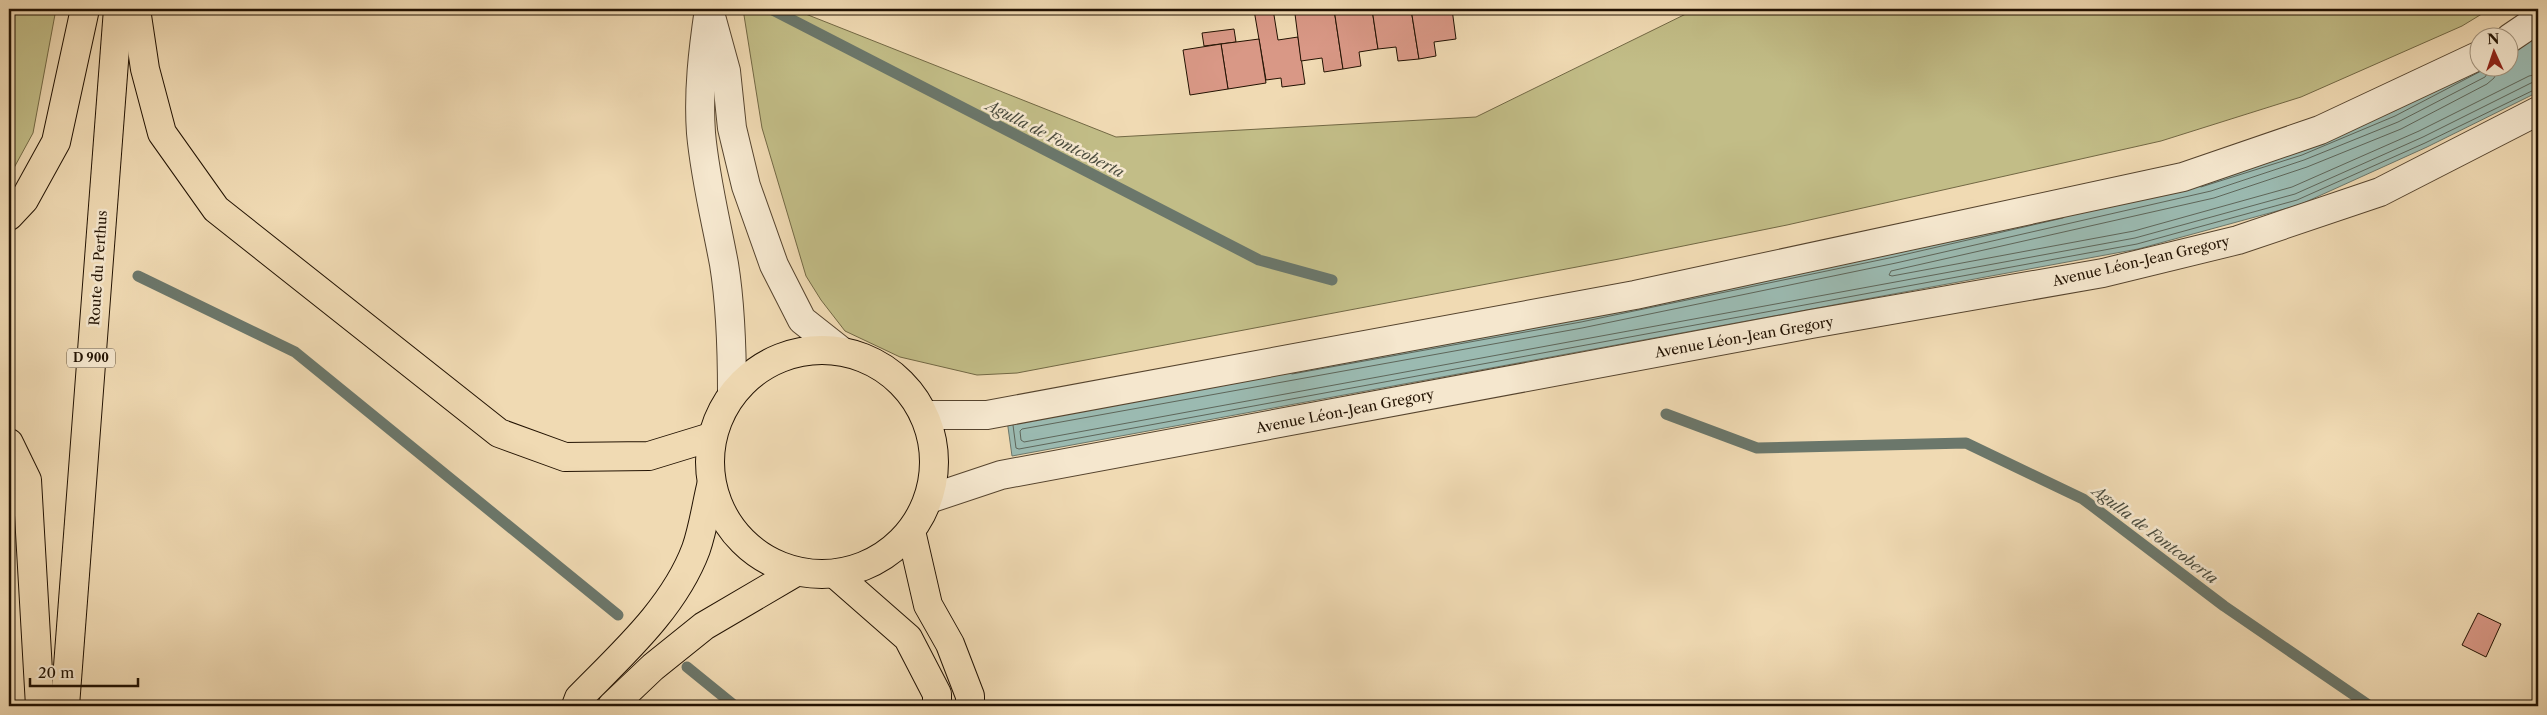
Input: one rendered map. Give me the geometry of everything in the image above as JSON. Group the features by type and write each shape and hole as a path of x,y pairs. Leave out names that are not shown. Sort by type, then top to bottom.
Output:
{"main road":[{"path":"9,216 24,200 56,142 85,9"},
{"name":"Route du Perthus","path":"65,706 118,9"},
{"path":"136,9 145,69 162,134 216,209 499,433 566,457 649,456 711,437"},
{"path":"810,349 840,350 867,358 890,372 910,392 925,415 934,442 935,471 928,499 911,531 890,552 864,567 835,574 796,572 766,561 741,541 722,516 711,486 708,462 711,437 719,414 732,393 754,372 780,357 810,349"},
{"path":"9,443 27,480 40,706"},
{"path":"576,706 579,698 626,650 675,591 696,549 711,486"},
{"path":"911,531 928,605 950,644 970,696 970,706"},
{"path":"612,706 653,667 704,626 757,592 796,572"},
{"path":"835,574 908,638 936,694 937,706"}],"street":[{"path":"709,9 726,71 732,128 746,186 774,265 802,320 840,350"},
{"path":"709,9 700,72 702,133 709,192 724,266 732,339 732,393"},
{"path":"2520,31 2538,19"},
{"path":"925,415 987,415 1625,297 2183,177 2320,130 2470,61"},
{"name":"Avenue Léon-Jean Gregory","path":"928,499 1001,475 1802,326 2103,273 2238,240 2380,192 2538,111"}],"shaded area":[{"path":"9,9 56,9 33,133 9,177"},
{"path":"743,9 793,9 1116,137 1476,117 1696,9 2490,9 2462,26 2301,97 2161,141 1787,225 1619,259 1017,373 977,375 900,357 845,331 821,300 806,276 762,128"}],"water":[{"path":"2538,34 2538,92 2427,147 2299,205 2138,249 1012,456 1007,420 2300,150 2394,111 2470,72 2470,78 2520,78 2520,46"}],"building":[{"path":"1273,9 1278,40 1298,37 1305,84 1282,87 1281,78 1266,80 1254,10"},
{"path":"1316,9 1334,9 1343,69 1324,72 1322,58 1301,61 1295,14 1316,11"},
{"path":"1334,9 1372,9 1378,49 1359,52 1361,66 1343,69"},
{"path":"1372,9 1411,9 1419,59 1398,61 1396,47 1378,49"},
{"path":"1411,9 1452,9 1456,39 1434,42 1436,56 1419,59"},
{"path":"1234,29 1236,42 1204,46 1202,33"},
{"path":"1259,39 1266,83 1228,89 1221,44"},
{"path":"1221,44 1228,89 1190,95 1183,50"},
{"path":"2478,613 2501,624 2486,657 2462,645"}],"waterway":[{"name":"Agulla de Fontcoberta","path":"771,9 1259,260 1332,280"},
{"path":"138,276 295,352 618,615"},
{"name":"Agulla de Fontcoberta","path":"1666,414 1757,448 1966,443 2083,499 2224,606 2370,706"},
{"path":"687,667 735,706"}]}
